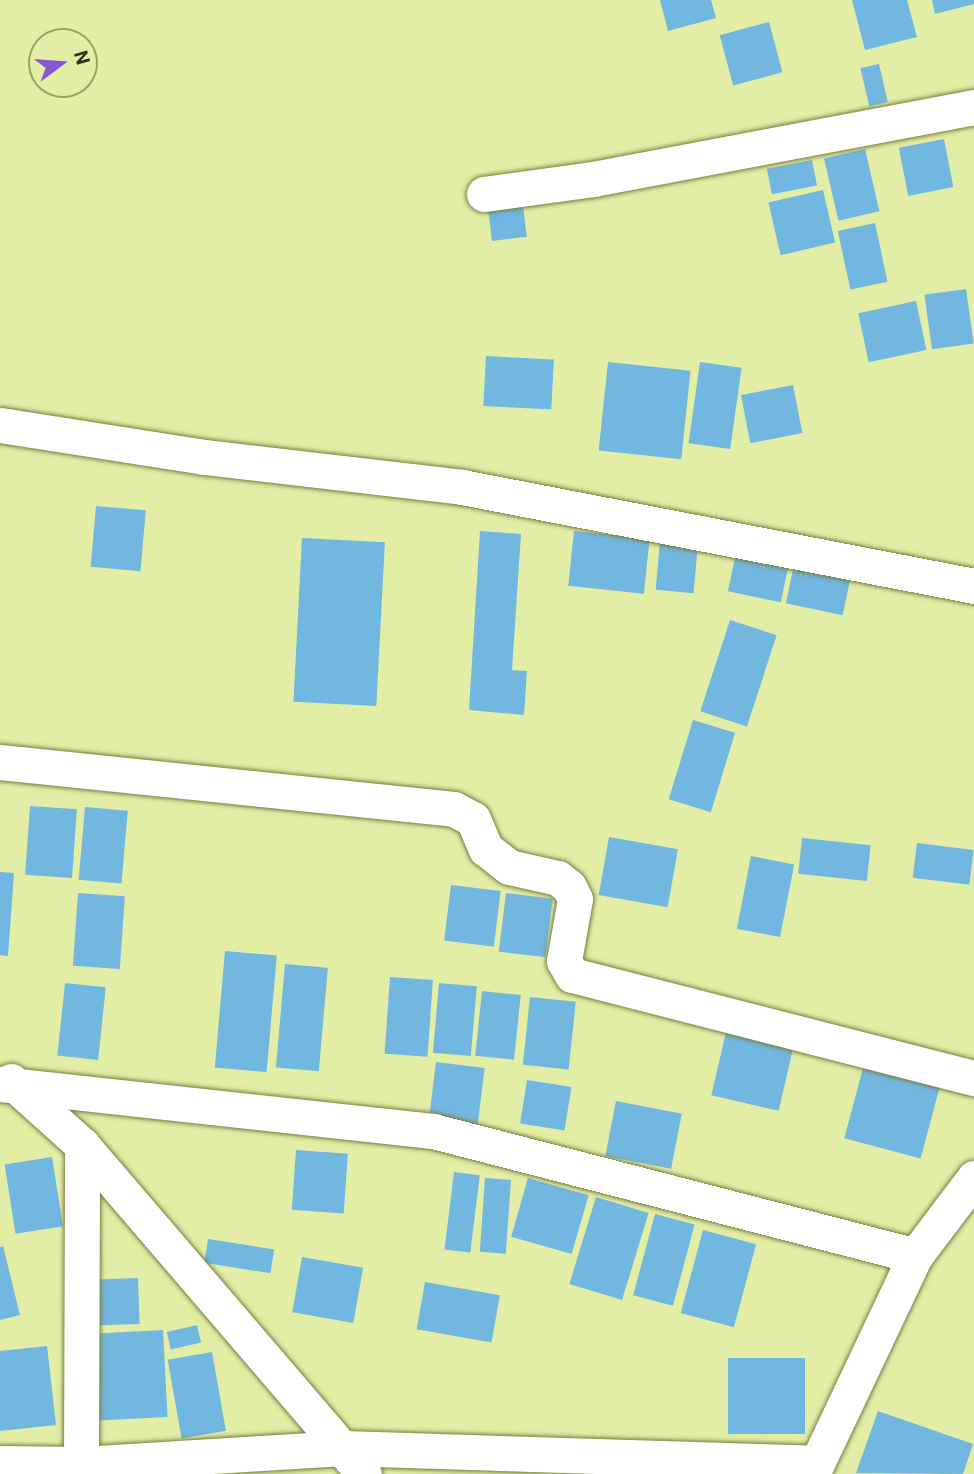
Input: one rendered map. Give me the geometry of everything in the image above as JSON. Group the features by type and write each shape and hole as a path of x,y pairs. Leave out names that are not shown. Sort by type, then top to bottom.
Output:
{"street":[{"path":"484,194 593,179 974,107"},
{"path":"0,425 204,457 461,487 974,586"},
{"path":"0,762 454,808 473,819 486,849 509,867 558,878 569,887 575,899 564,961 572,975 974,1078"},
{"path":"5,1079 82,1145 354,1461"},
{"path":"5,1079 433,1131 915,1256"},
{"path":"81,1464 82,1145"},
{"path":"0,1463 354,1461 814,1468 915,1256 974,1178"}],"building":[{"path":"660,0 711,0 716,18 668,31"},
{"path":"852,0 907,0 917,37 865,50"},
{"path":"932,0 974,0 974,4 935,14"},
{"path":"769,22 782,72 733,85 720,35"},
{"path":"879,64 888,102 869,106 860,68"},
{"path":"944,139 953,187 908,196 899,148"},
{"path":"865,149 879,211 838,221 824,158"},
{"path":"812,160 817,186 772,194 767,169"},
{"path":"823,190 835,243 781,255 768,203"},
{"path":"522,198 527,237 492,241 487,202"},
{"path":"875,223 887,282 850,290 838,231"},
{"path":"966,289 974,343 932,349 924,295"},
{"path":"916,301 926,350 869,362 858,313"},
{"path":"486,356 554,360 551,409 483,406"},
{"path":"608,362 691,371 681,459 599,451"},
{"path":"700,362 742,368 730,449 689,443"},
{"path":"793,385 802,433 750,443 741,395"},
{"path":"96,506 146,510 140,571 91,567"},
{"path":"480,531 521,534 512,670 527,671 524,715 469,710"},
{"path":"574,531 650,539 644,594 568,586"},
{"path":"302,538 385,542 376,706 293,702"},
{"path":"660,541 698,544 694,593 656,590"},
{"path":"736,553 789,564 781,602 728,591"},
{"path":"794,565 851,577 843,615 786,603"},
{"path":"730,620 777,635 747,726 700,711"},
{"path":"693,720 735,733 711,812 669,799"},
{"path":"30,806 77,809 72,878 25,875"},
{"path":"85,807 128,811 121,883 79,880"},
{"path":"609,837 678,849 668,907 599,895"},
{"path":"802,838 871,845 867,881 798,874"},
{"path":"917,843 974,850 969,885 913,878"},
{"path":"751,856 794,864 780,937 737,929"},
{"path":"0,872 14,873 8,956 0,955"},
{"path":"451,885 501,891 494,947 444,941"},
{"path":"78,893 125,896 120,969 73,966"},
{"path":"506,893 553,899 545,957 499,952"},
{"path":"225,951 277,956 267,1072 215,1068"},
{"path":"285,964 328,968 319,1071 276,1068"},
{"path":"390,977 433,980 428,1057 385,1054"},
{"path":"65,983 106,987 98,1060 57,1056"},
{"path":"439,983 477,986 471,1056 433,1053"},
{"path":"482,991 521,995 514,1060 475,1056"},
{"path":"530,997 576,1002 569,1069 523,1065"},
{"path":"726,1032 793,1048 779,1111 711,1095"},
{"path":"866,1057 942,1077 921,1159 844,1138"},
{"path":"436,1062 485,1068 478,1125 429,1119"},
{"path":"527,1080 571,1087 565,1130 520,1123"},
{"path":"616,1101 682,1114 671,1169 605,1156"},
{"path":"296,1150 348,1154 344,1213 292,1210"},
{"path":"52,1157 63,1226 16,1234 5,1165"},
{"path":"454,1172 480,1175 470,1253 444,1249"},
{"path":"485,1178 511,1180 506,1254 480,1252"},
{"path":"528,1178 589,1195 572,1254 511,1237"},
{"path":"596,1197 649,1213 622,1300 569,1284"},
{"path":"655,1214 695,1225 673,1306 633,1295"},
{"path":"703,1230 756,1244 734,1327 681,1313"},
{"path":"208,1239 274,1249 270,1273 204,1263"},
{"path":"3,1246 20,1315 0,1320 0,1247"},
{"path":"302,1257 363,1268 353,1323 292,1312"},
{"path":"138,1278 140,1324 93,1326 91,1280"},
{"path":"425,1282 500,1295 492,1342 417,1329"},
{"path":"197,1325 201,1343 171,1350 167,1332"},
{"path":"163,1330 168,1417 93,1421 88,1334"},
{"path":"47,1346 56,1425 0,1431 0,1351"},
{"path":"212,1352 226,1431 182,1439 168,1360"},
{"path":"728,1358 805,1358 805,1434 728,1434"},
{"path":"878,1411 973,1444 963,1474 856,1473"}]}
